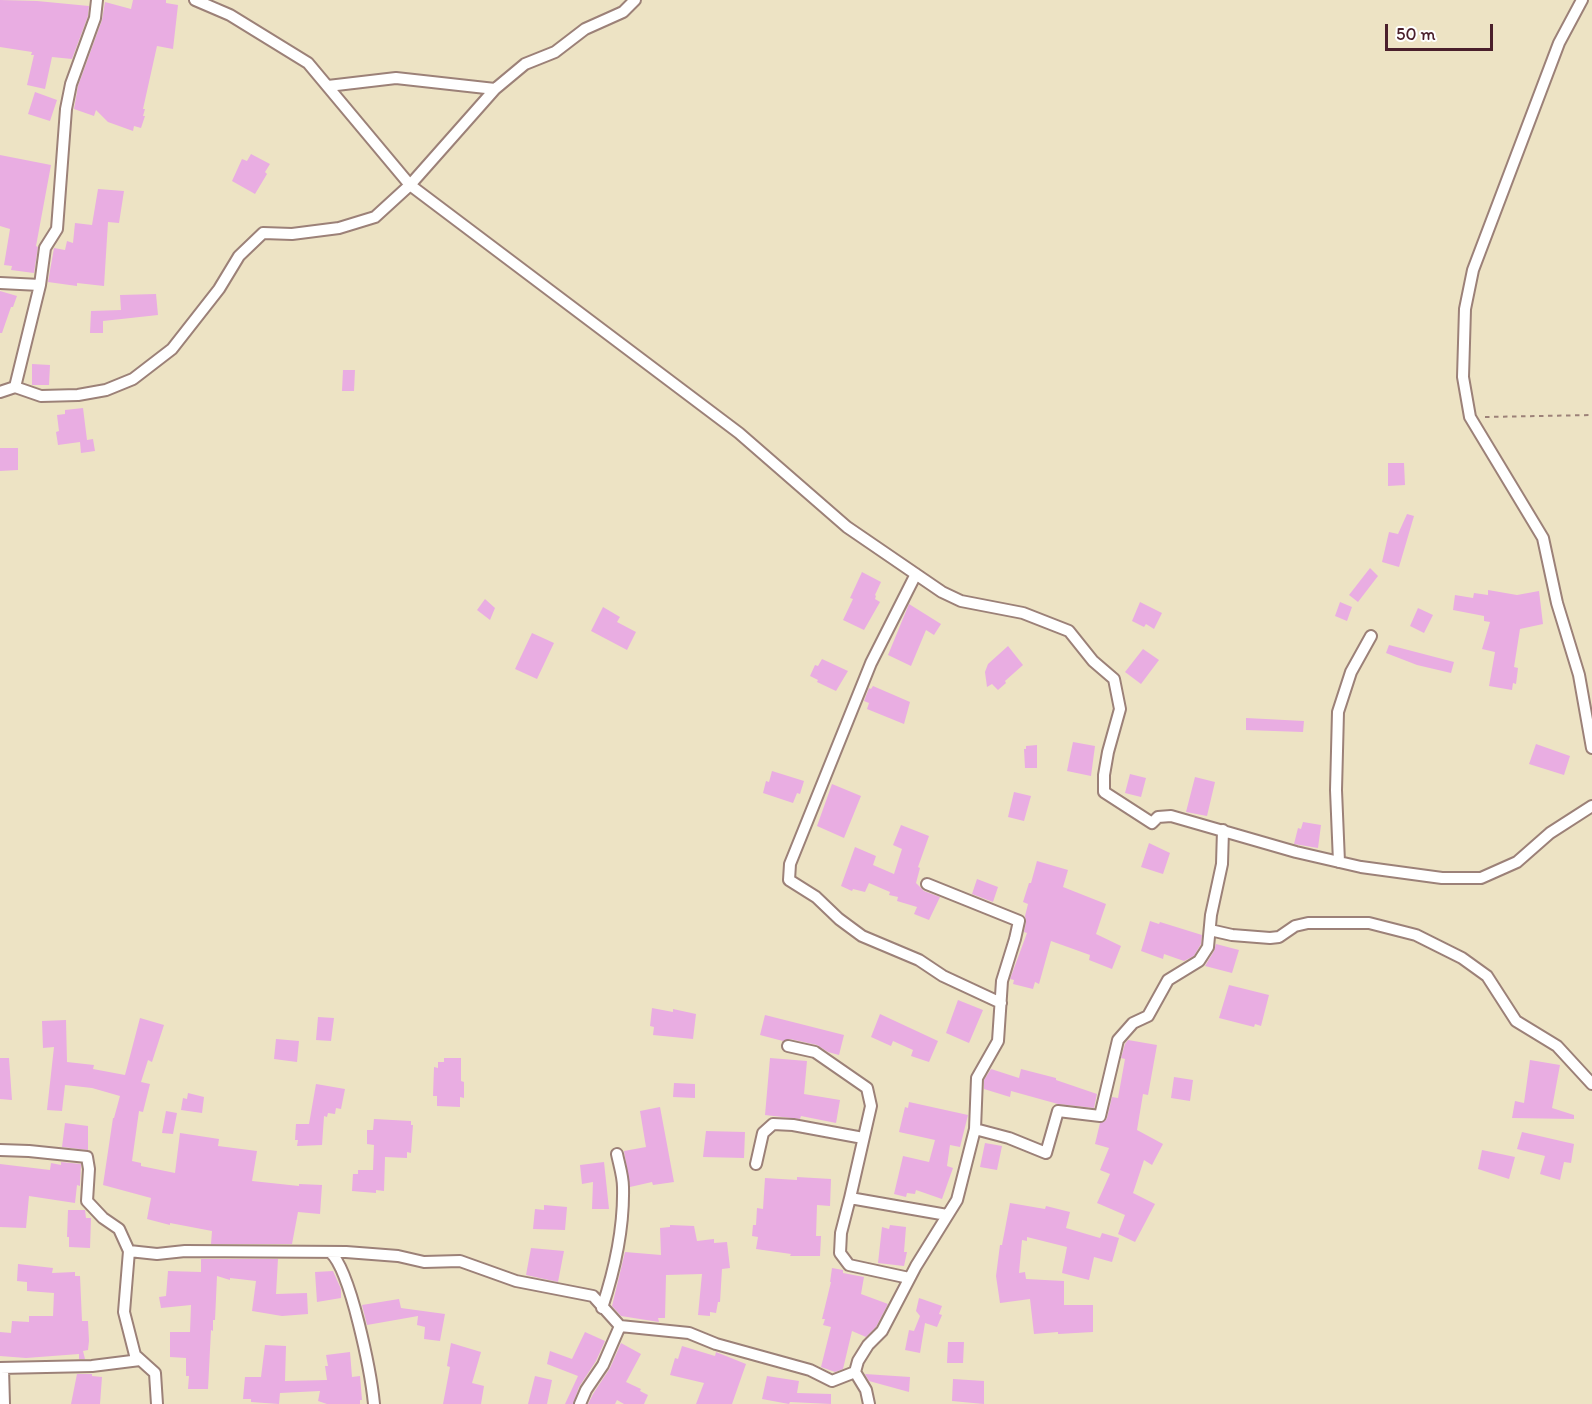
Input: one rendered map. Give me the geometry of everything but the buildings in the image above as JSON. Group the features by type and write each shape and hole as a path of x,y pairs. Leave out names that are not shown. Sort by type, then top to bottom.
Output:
{"street":[{"path":"15,387 40,285 45,248 57,229 66,109 71,84 95,18 97,0"},
{"path":"195,0 230,15 308,63 410,185 739,433 847,527 942,591 961,601 1023,614 1069,632 1093,661 1114,679 1120,709 1108,752 1104,792 1152,823 1158,817 1171,816 1339,862 1442,878 1481,878 1517,862 1550,833 1592,806"},
{"path":"0,392 15,387 41,396 78,395 106,390 133,379 172,349 219,289 239,256 263,233 292,234 339,228 375,217 410,185 495,89 525,64 555,52 585,29 623,12 635,0"},
{"path":"1582,0 1558,43 1473,270 1465,309 1463,377 1470,417 1543,538 1557,603 1579,675 1592,748"},
{"path":"328,86 396,78 495,89"},
{"path":"0,283 40,285"},
{"path":"916,574 872,663 790,864 788,876 789,880 816,897 839,919 862,936 919,960 943,976 1001,1003"},
{"path":"1339,862 1336,790 1338,712 1351,672 1371,636"},
{"path":"975,1129 1009,1138 1046,1153 1058,1111 1100,1116 1118,1040 1133,1023 1148,1016 1168,980 1199,961 1208,947 1211,915 1221,873 1223,830"},
{"path":"869,1404 866,1390 855,1372 858,1361 868,1345 882,1332 909,1278 957,1200 975,1129 977,1078 998,1041 1002,981 1018,921 927,884"},
{"path":"1210,930 1232,935 1270,938 1279,937 1295,926 1308,922 1369,923 1416,935 1462,958 1487,976 1516,1021 1557,1046 1592,1084"},
{"path":"789,1046 815,1052 867,1088 871,1106 841,1233 840,1253 849,1265 909,1278"},
{"path":"756,1164 763,1133 773,1124 793,1125 863,1138"},
{"path":"0,1150 29,1150 87,1157 90,1169 87,1201 103,1218 119,1229 129,1251 124,1312 135,1355 155,1373 157,1404"},
{"path":"602,1308 614,1271 621,1227 623,1185 617,1154"},
{"path":"850,1198 946,1215"},
{"path":"129,1251 157,1254 185,1251 330,1252 398,1256 424,1262 460,1261 516,1281 593,1296 620,1326 689,1333 716,1344 810,1370 832,1381 855,1372"},
{"path":"330,1252 336,1257 344,1273 361,1336 374,1404"},
{"path":"580,1404 586,1390 603,1365 620,1326"},
{"path":"4,1404 2,1368 92,1366 140,1360"}],"path":[{"path":"1470,417 1592,415"}]}
